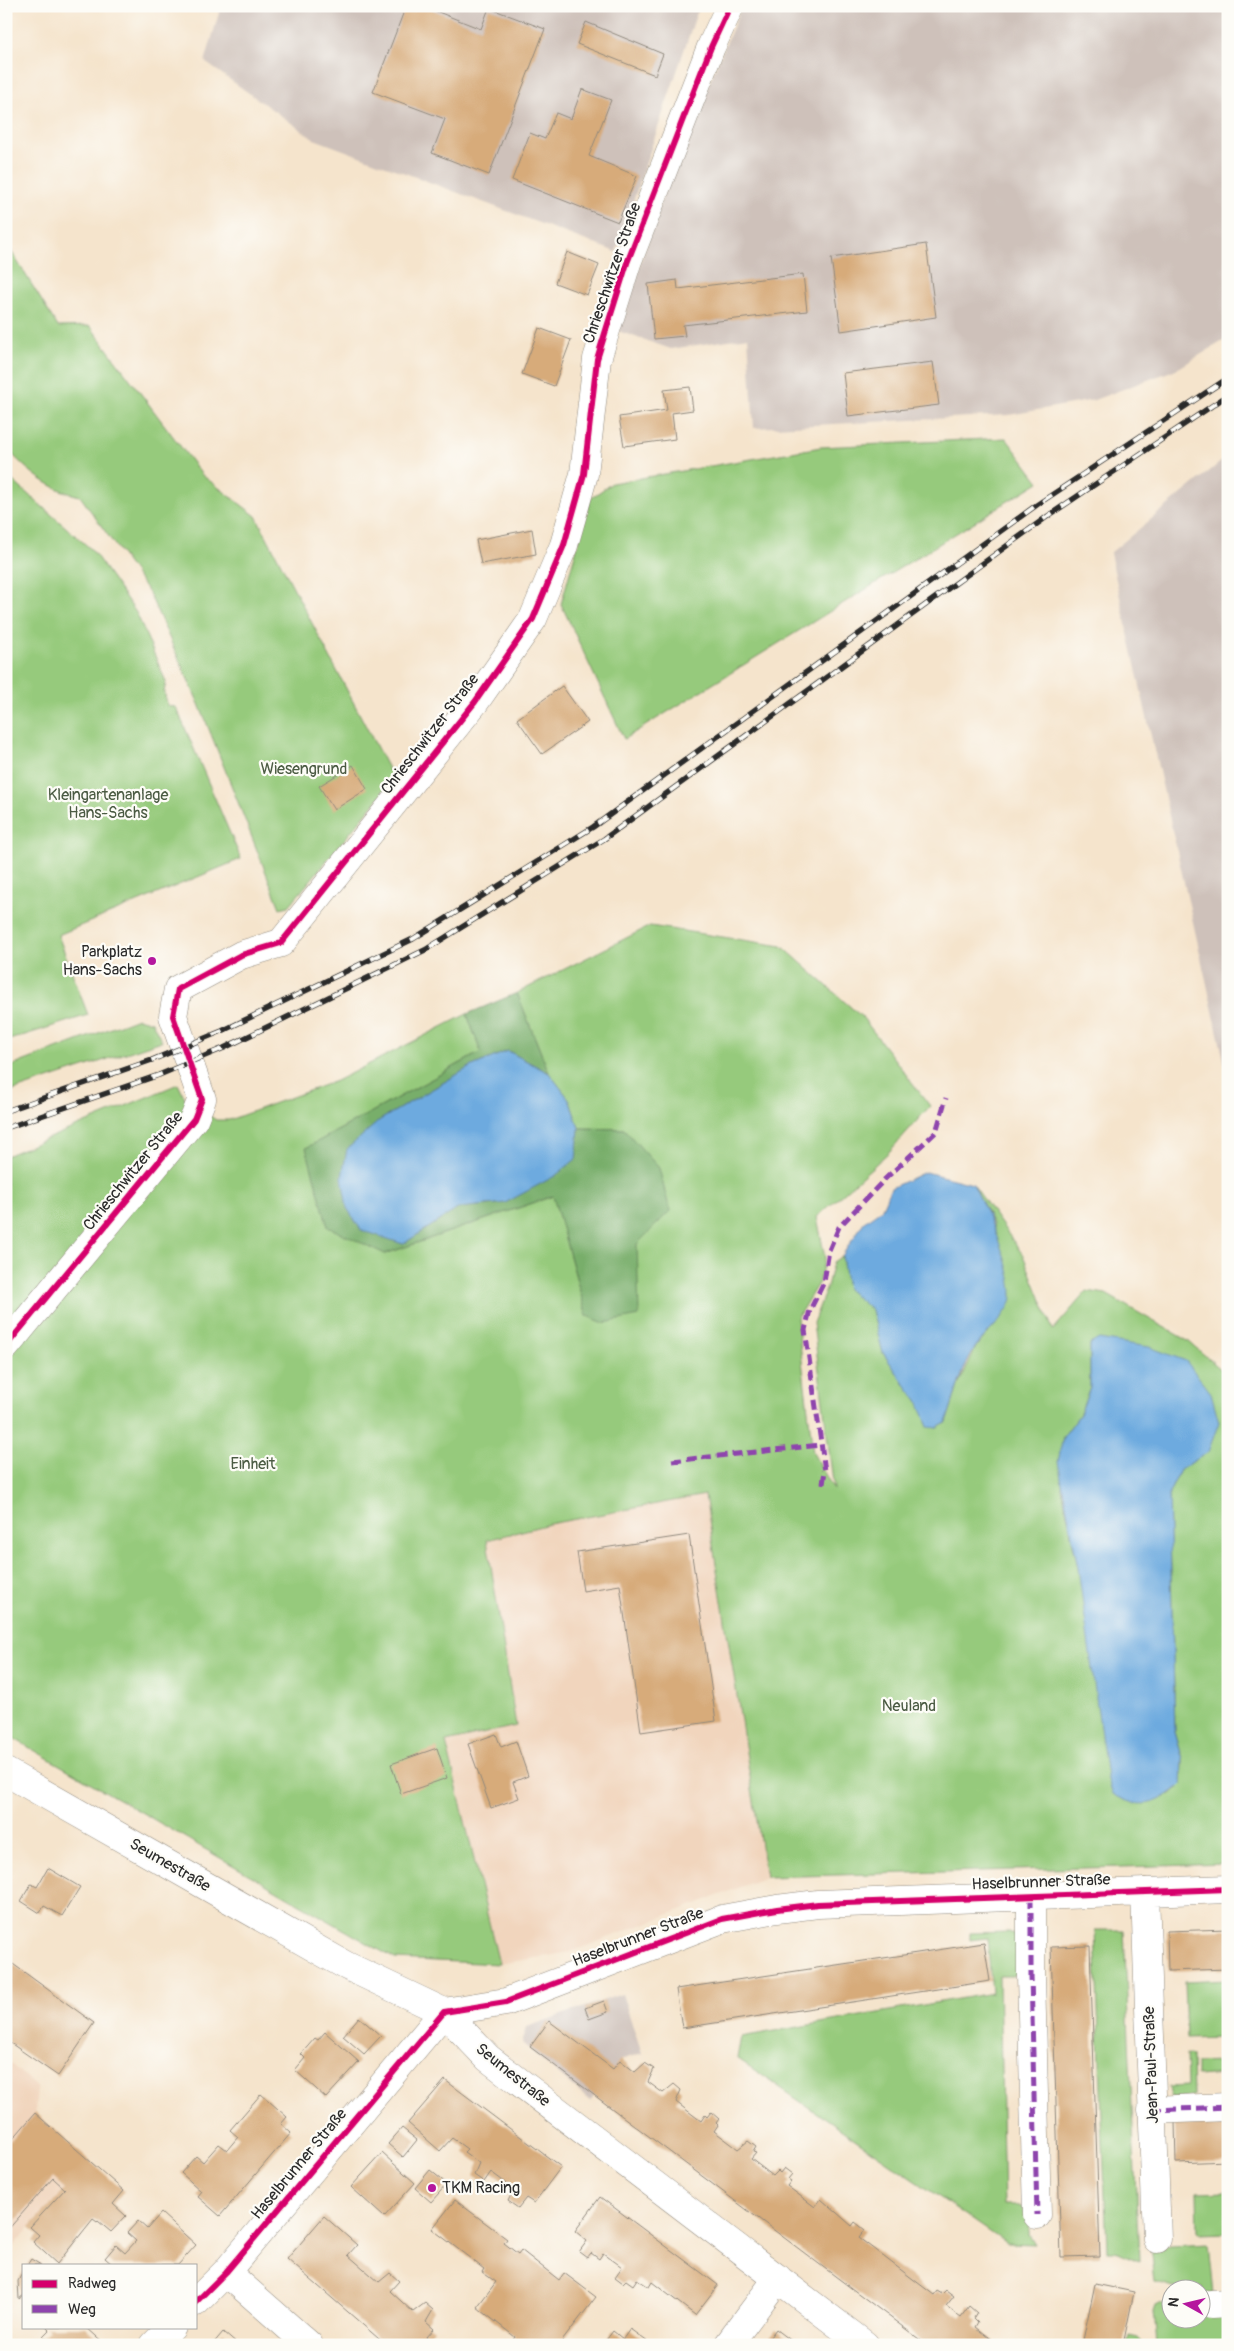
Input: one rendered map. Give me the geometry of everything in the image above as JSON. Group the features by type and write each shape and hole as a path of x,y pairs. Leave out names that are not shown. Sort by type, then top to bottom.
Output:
{"street":[{"name":"Chrieschwitzer Straße","path":"6,1346 194,1119 202,1099 174,1016 178,989 241,955 281,942 475,702 533,619 564,545 584,474 597,359 627,263 711,47 730,6"},
{"name":"Seumestraße","path":"6,1772 345,1965 444,2012 488,2058 865,2345"},
{"name":"Haselbrunner Straße","path":"198,2300 226,2272 444,2012 506,2002 722,1919 777,1909 818,1904 1228,1889"},
{"name":"Jean-Paul-Straße","path":"1145,1892 1157,2239"},
{"path":"1031,1896 1030,1975 1038,2215"},
{"path":"1152,2110 1228,2107"},
{"path":"226,2272 309,2345"},
{"path":"728,2345 778,2278"},
{"path":"154,2345 171,2328"}],"shaded area":[{"path":"221,6 701,6 696,15 616,252 314,139 205,62"},
{"path":"742,6 1228,6 1228,338 1177,369 1094,400 1009,415 754,428 748,337 671,349 618,331 667,183"},
{"path":"1228,456 1228,1078 1110,553"},
{"path":"705,1495 766,1877 571,1952 499,1964 446,1741 516,1726 487,1540 549,1524"},
{"path":"622,1994 642,2053 620,2060 590,2101 522,2043 527,2027"},
{"path":"6,2060 37,2087 35,2113 11,2141 65,2189 6,2254"}],"green space":[{"name":"Wiesengrund","path":"6,243 58,327 90,326 202,475 256,516 394,780 289,906 280,908 199,704 149,593 80,496 48,484 22,464 6,448"},
{"path":"1006,438 1039,482 624,739 561,604 591,498 612,483 821,447"},
{"name":"Kleingartenanlage Hans-Sachs","path":"6,475 92,550 137,614 166,682 164,692 168,706 176,707 241,859 58,935 88,1015 6,1041"},
{"path":"650,926 782,946 863,1018 930,1106 888,1153 817,1217 825,1258 819,1282 797,1318 813,1453 834,1490 813,1323 827,1287 833,1262 842,1256 847,1289 872,1310 883,1353 918,1400 928,1426 937,1428 946,1423 958,1386 976,1347 1003,1316 993,1224 973,1184 1023,1255 1053,1330 1087,1291 1106,1294 1188,1341 1223,1371 1228,1378 1228,1864 766,1877 705,1495 549,1524 487,1540 516,1726 446,1742 499,1964 395,1959 6,1734 6,1156 178,1084 186,1100 216,1120 229,1120 336,1081 467,1014 481,1052 306,1148 385,1254 553,1196 587,1316 637,1244 669,1211 624,1129 579,1128 569,1099 549,1073 517,993","holes":["1090,1344 1208,1452 1180,1470 1169,1493 1175,1732 1183,1760 1182,1784 1170,1795 1078,1568 1062,1489 1063,1437 1080,1414 1090,1388"]},
{"path":"517,993 549,1073 508,1051 470,1067 380,1120 403,1244 459,1208 505,1203 576,1159 579,1128 624,1129 659,1168 670,1211 637,1244 639,1316 604,1323 587,1316 553,1196 385,1254 328,1227 306,1148 481,1052 467,1014"},
{"path":"138,1018 152,1022 162,1041 6,1093 6,1068"},
{"path":"1095,1930 1124,1930 1139,2261 1115,2251 1107,2251"},
{"path":"1009,1932 1018,1936 1020,1971 1013,1976 999,1976 1004,2206 1029,2206 1029,2234 1035,2244 1006,2243 737,2058 741,2037 992,1993 987,1938 970,1940 970,1933"},
{"path":"1228,1979 1228,2074 1196,2076 1196,2063 1222,2062 1222,2037 1186,2038 1184,1981"},
{"path":"1186,2054 1192,2055 1193,2097 1171,2097 1169,2087 1187,2086"},
{"path":"1228,2191 1228,2232 1198,2233 1197,2192"},
{"path":"1208,2243 1211,2278 1162,2278 1162,2284 1155,2282 1151,2246"},
{"path":"1162,2303 1162,2328 1212,2328 1212,2310 1228,2311 1228,2345 1157,2345 1154,2312 1156,2306"},
{"path":"1129,2336 1138,2338 1145,2345 1127,2345"}],"water":[{"path":"508,1051 549,1073 569,1099 579,1128 576,1159 555,1176 505,1203 459,1208 403,1244 361,1230 347,1208 342,1177 347,1149 380,1120 470,1067"},
{"path":"925,1172 973,1184 1003,1254 1011,1283 1012,1296 1004,1315 972,1353 963,1372 946,1423 937,1428 928,1427 918,1400 883,1353 872,1310 847,1289 842,1256 864,1222 881,1210 891,1188"},
{"path":"1099,1339 1149,1347 1186,1361 1211,1393 1219,1422 1208,1452 1180,1470 1169,1493 1175,1732 1183,1760 1182,1784 1157,1801 1141,1804 1132,1803 1113,1794 1107,1777 1078,1568 1058,1462 1063,1437 1080,1414 1090,1388 1090,1344"}],"building":[{"path":"406,6 423,6 481,29 489,8 545,29 489,175 432,153 445,119 373,92"},
{"path":"586,22 663,54 655,75 577,44"},
{"path":"582,89 611,100 589,156 637,176 618,222 512,180 530,133 545,139 556,113 571,119"},
{"path":"926,244 936,317 841,331 831,258"},
{"path":"567,252 599,265 587,295 555,283"},
{"path":"803,274 807,311 683,325 685,336 654,339 648,284 677,280 678,289"},
{"path":"539,328 571,340 554,386 522,374"},
{"path":"933,362 939,405 848,416 843,373"},
{"path":"690,387 693,410 672,413 675,439 624,446 619,417 667,410 664,390"},
{"path":"532,529 536,554 481,564 476,540"},
{"path":"562,686 588,722 542,754 517,719"},
{"path":"353,765 367,789 334,810 319,786"},
{"path":"689,1535 716,1721 641,1732 620,1585 583,1591 577,1552"},
{"path":"496,1734 501,1747 516,1741 528,1776 513,1782 519,1798 491,1808 468,1744"},
{"path":"437,1748 447,1778 401,1794 391,1764"},
{"path":"48,1868 80,1887 62,1916 44,1906 40,1913 21,1901 31,1884 37,1887"},
{"path":"1228,1929 1228,1969 1168,1971 1167,1931"},
{"path":"984,1943 990,1981 682,2028 676,1989"},
{"path":"1090,1946 1100,2256 1061,2257 1051,1947"},
{"path":"6,1959 94,2023 58,2076 6,2040"},
{"path":"604,2001 608,2012 589,2019 585,2008"},
{"path":"359,2017 381,2036 364,2054 343,2036"},
{"path":"549,2021 613,2069 620,2060 635,2072 645,2063 654,2069 648,2082 663,2093 674,2084 681,2090 676,2102 701,2121 705,2115 707,2117 711,2112 719,2119 714,2131 738,2149 748,2141 756,2147 753,2152 756,2153 751,2159 773,2176 778,2171 780,2173 784,2168 792,2174 788,2179 791,2181 787,2186 815,2207 821,2199 852,2226 855,2222 865,2230 859,2238 934,2295 937,2291 942,2294 946,2290 954,2296 946,2306 961,2317 969,2306 977,2313 974,2318 978,2322 975,2327 998,2345 927,2345 530,2047"},
{"path":"325,2032 359,2062 326,2098 295,2070 305,2058 301,2054 315,2038 318,2040"},
{"path":"445,2080 561,2167 534,2203 526,2198 518,2208 508,2201 514,2189 491,2172 484,2182 474,2175 479,2163 464,2152 467,2149 452,2138 440,2151 408,2123"},
{"path":"261,2094 287,2117 281,2124 291,2133 220,2216 197,2196 201,2191 181,2173 196,2156 203,2162 219,2144 227,2150 238,2137 230,2130"},
{"path":"35,2113 124,2191 113,2204 126,2216 111,2232 93,2219 57,2264 33,2242 39,2235 30,2227 65,2189 53,2178 6,2232 6,2137 11,2141"},
{"path":"1228,2121 1228,2161 1176,2163 1175,2122"},
{"path":"402,2128 417,2140 403,2157 388,2144"},
{"path":"382,2153 415,2183 384,2217 351,2187"},
{"path":"430,2170 447,2184 431,2202 415,2188"},
{"path":"600,2197 718,2285 695,2315 652,2282 649,2287 637,2279 633,2285 626,2280 623,2283 615,2277 622,2267 603,2253 599,2259 591,2253 587,2258 579,2252 587,2241 575,2231"},
{"path":"455,2200 507,2239 504,2243 518,2254 521,2250 559,2280 564,2273 596,2297 559,2345 518,2345 513,2340 515,2337 477,2307 496,2282 482,2272 484,2269 432,2229"},
{"path":"161,2213 196,2245 179,2264 112,2264 105,2258 116,2245 125,2253 136,2241 127,2233 138,2221 147,2229"},
{"path":"324,2216 357,2245 348,2255 379,2282 390,2273 399,2281 390,2291 413,2312 425,2303 433,2310 426,2322 434,2329 420,2345 386,2345 287,2259"},
{"path":"31,2259 39,2264 28,2264"},
{"path":"22,2274 22,2297 19,2299 18,2281"},
{"path":"1095,2284 1134,2292 1123,2345 1082,2345"},
{"path":"47,2328 87,2328 106,2345 44,2345 48,2340 43,2336 49,2330"},
{"path":"630,2329 652,2345 607,2345 604,2343 613,2331 623,2339"},
{"path":"776,2329 797,2345 764,2345"},
{"path":"223,2332 238,2345 212,2345"}],"railway":[{"path":"6,1111 152,1060 222,1031 413,939 593,827 1038,504 1228,378"},
{"path":"6,1128 159,1075 224,1048 425,950 604,839 1048,516 1228,395"}],"marked path":[{"path":"823,1484 825,1471 805,1330 810,1310 824,1282 829,1250 839,1227 885,1179 936,1132 946,1098"},
{"path":"672,1461 821,1445"},
{"path":"1031,1897 1037,2215"},
{"path":"1152,2110 1228,2107"}],"cycle path":[{"path":"6,1346 194,1119 202,1099 173,1016 178,989 241,955 281,943 475,702 533,619 564,545 584,474 597,359 627,263 711,47 730,6"},
{"path":"198,2300 226,2272 444,2012 506,2002 722,1919 777,1909 818,1904 1228,1889"}],"place":[{"name":"Parkplatz Hans-Sachs","path":"152,961"},
{"name":"TKM Racing","path":"432,2188"}],"park label":[{"name":"Einheit","path":"253,1464"},
{"name":"Neuland","path":"909,1706"}]}
